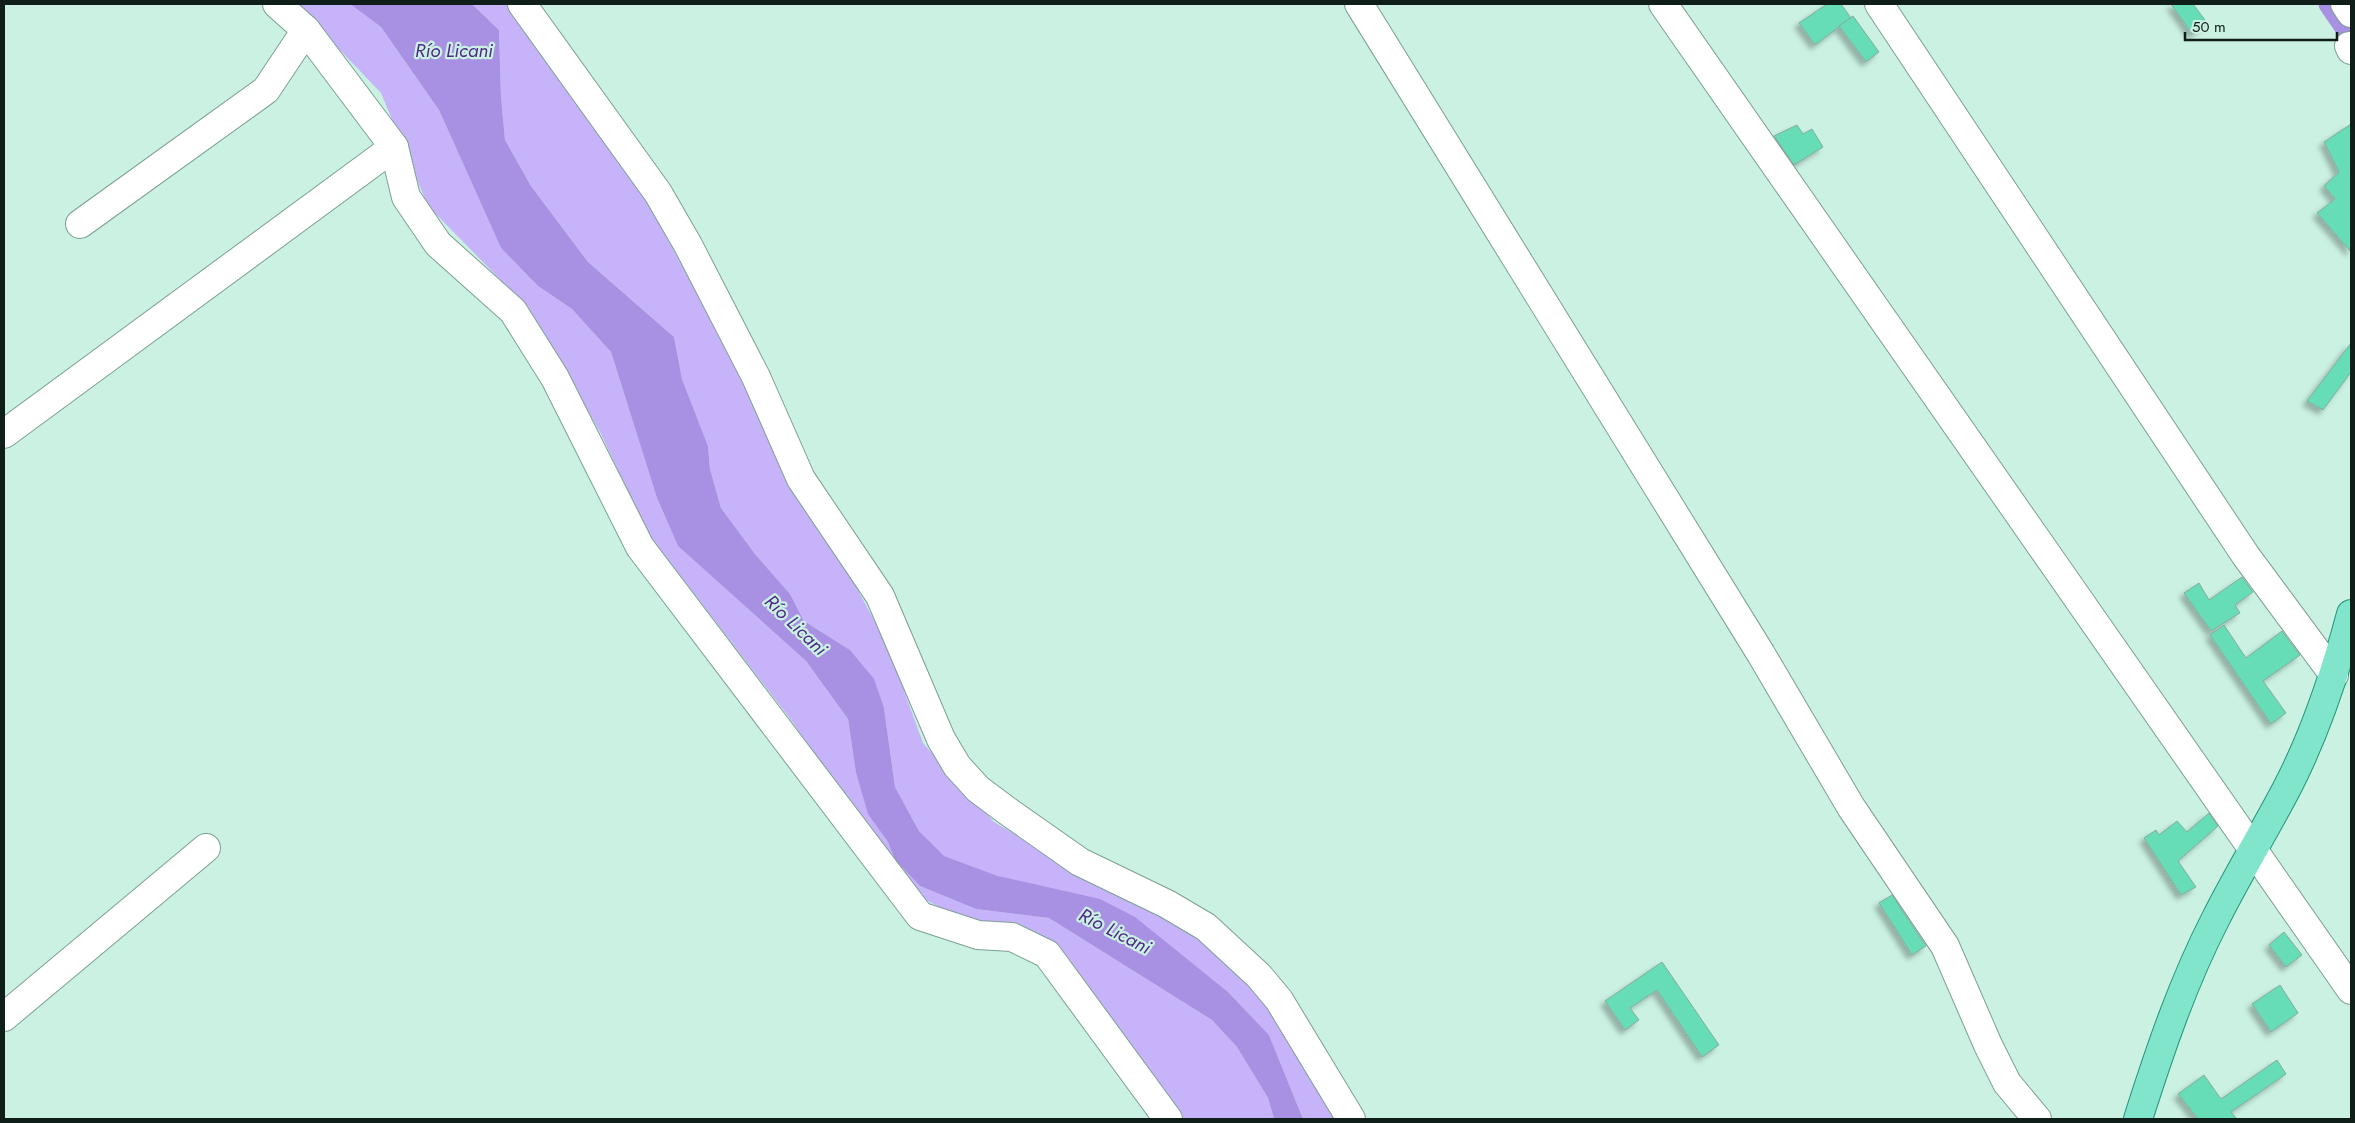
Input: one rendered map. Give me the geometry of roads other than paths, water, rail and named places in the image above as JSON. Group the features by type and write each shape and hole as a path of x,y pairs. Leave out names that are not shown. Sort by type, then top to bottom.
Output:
{"main road":[{"path":"2138,1119 2165,1034 2184,986 2216,918 2288,787 2314,729 2334,676 2351,614"}],"street":[{"path":"277,4 306,30 394,148 406,197 438,244 513,311 555,378 640,547 920,916 978,935 1012,937 1047,954 1168,1119"},
{"path":"522,4 658,193 688,245 756,378 800,478 880,596 942,739 957,766 978,789 1080,862 1168,904 1206,927 1259,976 1280,1000 1351,1119"},
{"path":"1359,4 1761,654 1851,807 1945,946 1988,1045 2007,1082 2037,1119"},
{"path":"1664,4 2351,990"},
{"path":"1879,4 2246,556 2334,676"},
{"path":"2345,4 2351,13"},
{"path":"80,224 266,90 306,30"},
{"path":"4,434 394,148"},
{"path":"4,1017 206,848"}],"water":[{"name":"Río Licani","path":"350,4 472,4 499,30 501,97 505,140 531,186 588,262 674,337 682,379 708,446 710,469 721,508 755,554 790,594 804,621 850,650 874,679 884,708 895,787 919,831 944,856 998,876 1100,899 1135,917 1228,992 1269,1035 1303,1119 1274,1119 1268,1098 1237,1047 1212,1020 1049,918 976,909 920,886 895,860 888,842 868,814 856,773 848,719 806,661 678,546 657,498 611,352 572,309 538,286 501,248 439,110 381,27"}],"waterway":[{"path":"2329,4 2351,36"}]}
